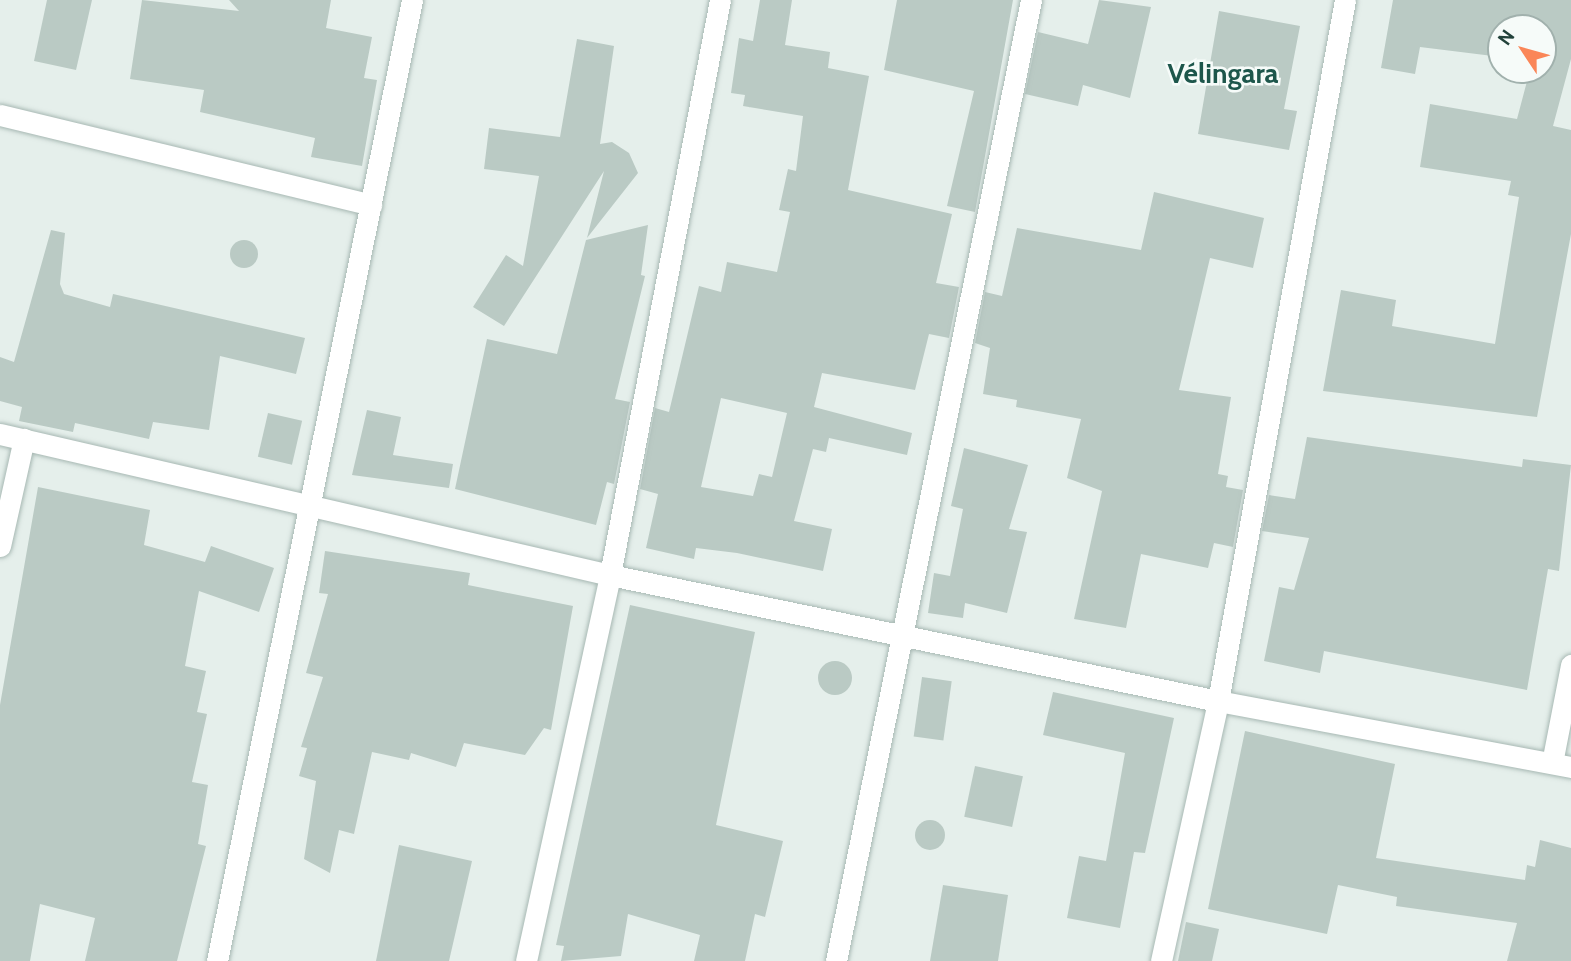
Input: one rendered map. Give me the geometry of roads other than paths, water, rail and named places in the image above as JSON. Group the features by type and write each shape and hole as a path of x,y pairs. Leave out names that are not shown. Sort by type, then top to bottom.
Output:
{"street":[{"path":"217,961 412,0"},
{"path":"526,961 610,575 720,0"},
{"path":"836,961 906,632 1031,0"},
{"path":"1161,961 1217,701 1345,0"},
{"path":"0,115 371,205"},
{"path":"0,434 309,502 610,575 906,632 1217,701 1561,765 1571,665"},
{"path":"0,546 24,439"}],"district":[{"name":"Vélingara","path":"1223,73"}]}
